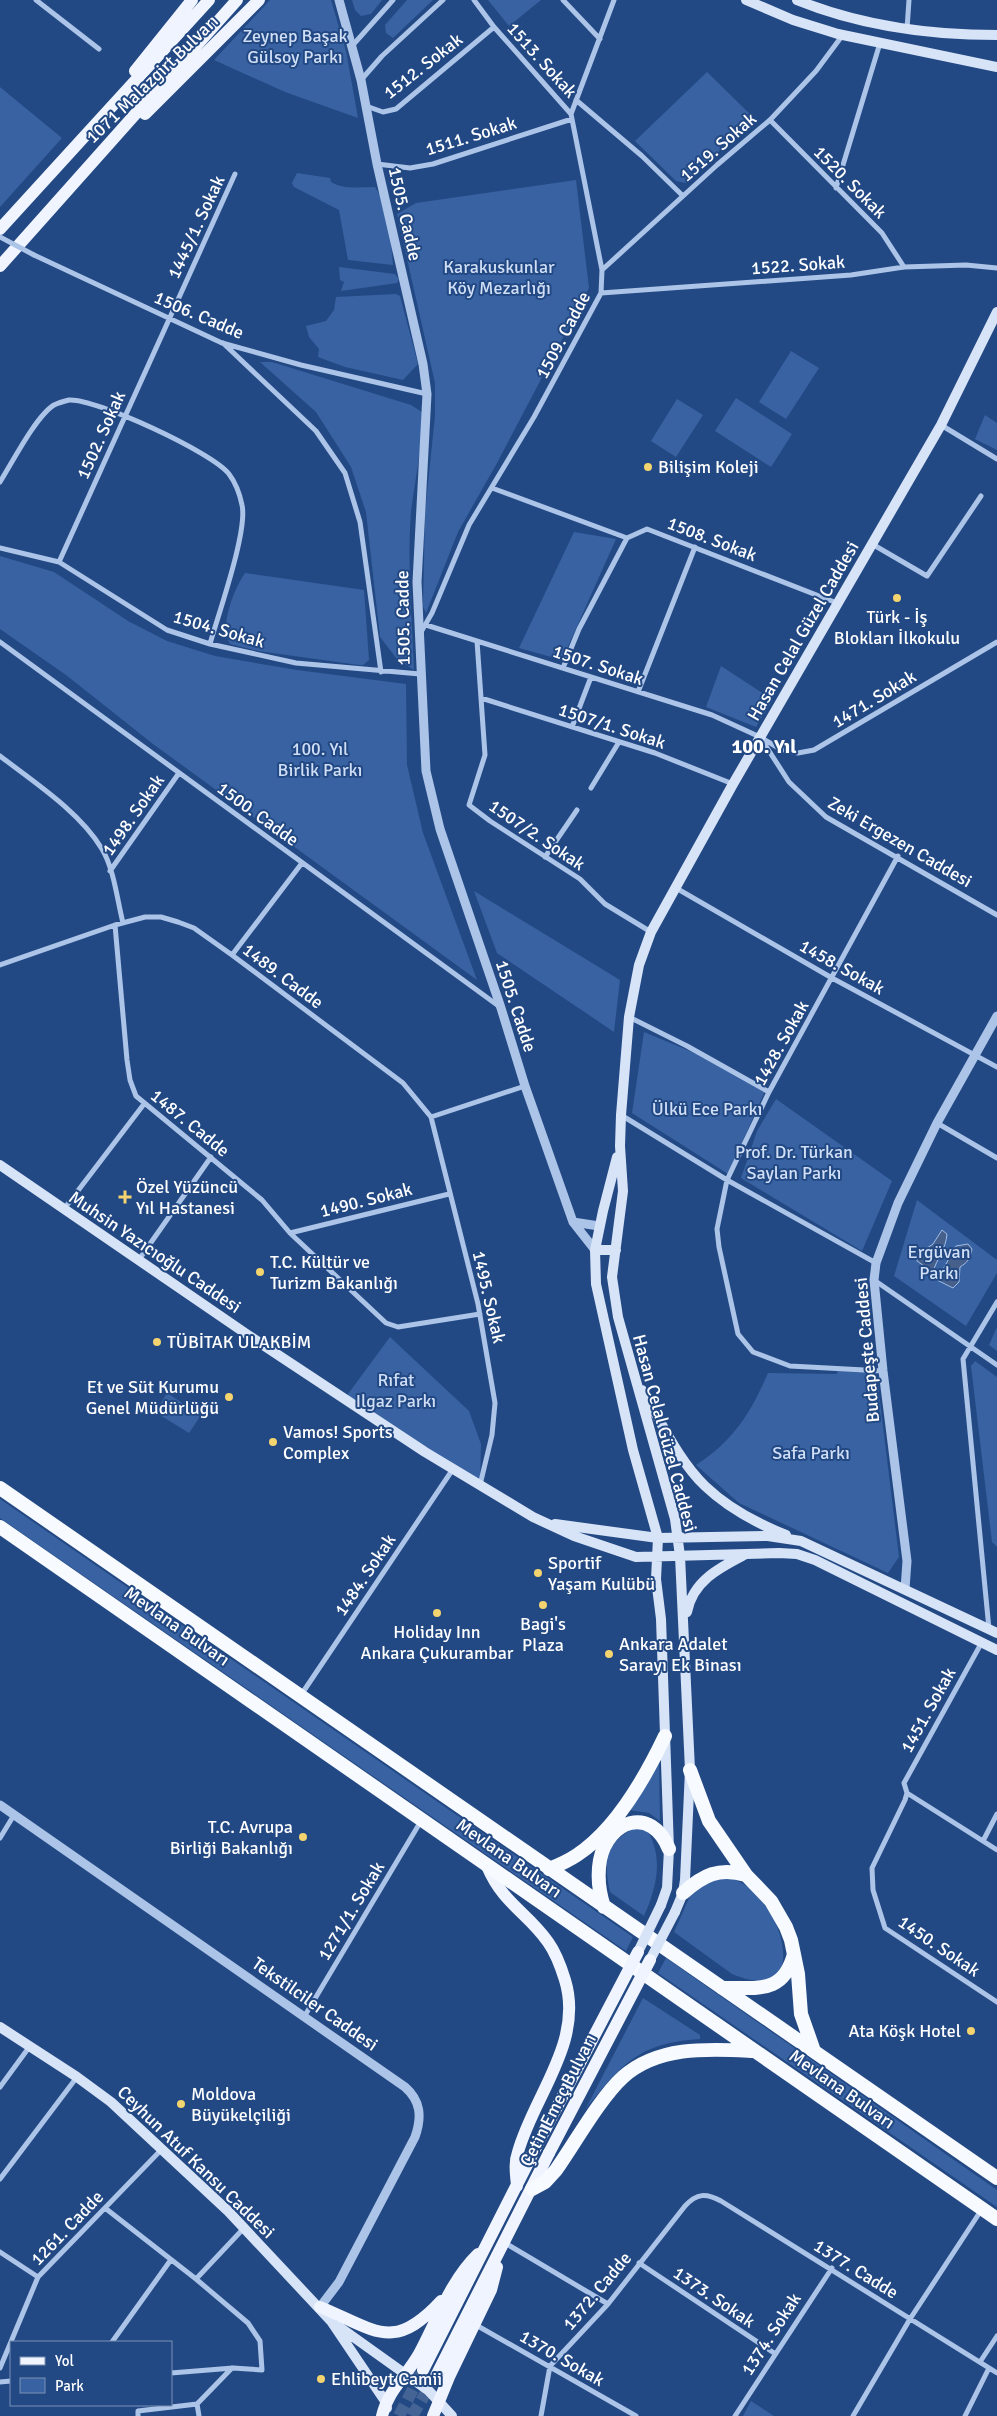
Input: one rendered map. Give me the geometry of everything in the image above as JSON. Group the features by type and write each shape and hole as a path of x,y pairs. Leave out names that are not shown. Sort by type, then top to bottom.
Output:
{"highway":[{"name":"Mevlana Bulvarı","path":"0,1488 997,2178"},
{"name":"Mevlana Bulvarı","path":"0,1527 997,2219"},
{"path":"550,1869 584,1850 614,1818 648,1768 665,1736"},
{"path":"690,1770 709,1821 746,1875 765,1894 776,1909 786,1927 795,1953 801,2014 815,2052"},
{"path":"604,1907 598,1886 600,1860 605,1846 616,1831 634,1822 645,1822 660,1833 669,1849"},
{"path":"683,1893 702,1877 710,1873 726,1871 746,1875"},
{"path":"722,1988 775,1984 786,1976 795,1953"},
{"path":"532,2189 545,2182 556,2170 616,2084 635,2068 656,2058 676,2053 701,2050 754,2051"}],"main road":[{"name":"1071 Malazgirt Bulvarı","path":"108,110 144,57 192,0"},
{"name":"1071 Malazgirt Bulvarı","path":"0,229 209,0"},
{"name":"1071 Malazgirt Bulvarı","path":"0,266 237,0"},
{"name":"1071 Malazgirt Bulvarı","path":"91,162 128,132 258,0"},
{"path":"746,0 793,20 842,35 997,66"},
{"path":"797,0 859,21 907,30 997,35"},
{"name":"Hasan Celal Güzel Caddesi","path":"650,1960 675,1912 686,1880 690,1770 678,1537 675,1519 618,1317 612,1277 622,1191 621,1115 629,1017 639,964 651,932 733,784 941,425 997,312"},
{"name":"Hasan Celal Güzel Caddesi","path":"620,1146 599,1226 595,1250 596,1284 633,1450 658,1538 656,1579 661,1619 669,1849 667,1888 661,1905 638,1952"},
{"name":"Muhsin Yazıcıoğlu Caddesi","path":"0,1165 248,1336 480,1486 547,1524 574,1536 636,1557 748,1553 797,1554 815,1560 997,1650"},
{"path":"599,1226 618,1229"},
{"path":"595,1250 616,1250"},
{"path":"635,1378 686,1463 704,1485 729,1506 760,1524 801,1541"},
{"name":"Muhsin Yazıcıoğlu Caddesi","path":"547,1524 658,1538 768,1536 801,1541 993,1631"},
{"path":"684,1630 689,1602 697,1588 712,1571 748,1553"},
{"path":"487,1866 505,1898 549,1942 566,1982 569,2008 569,2019 563,2047 517,2152 517,2186"},
{"name":"Çetin Emeç Bulvarı","path":"423,2370 536,2146 638,1952"},
{"name":"Çetin Emeç Bulvarı","path":"436,2376 650,1960"},
{"name":"Ceyhun Atuf Kansu Caddesi","path":"0,2027 77,2077 131,2119 244,2228 320,2307 331,2321 385,2401 388,2416"},
{"name":"Çetin Emeç Bulvarı","path":"382,2416 385,2401 391,2390 406,2375 453,2288 469,2264 487,2246"},
{"name":"Çetin Emeç Bulvarı","path":"433,2416 449,2377 491,2290 497,2269 498,2256"},
{"path":"320,2307 388,2334 412,2328 424,2319 453,2288"},
{"name":"Ceyhun Atuf Kansu Caddesi","path":"331,2321 429,2391 452,2416"}],"street":[{"path":"36,0 99,49"},
{"name":"1505. Cadde","path":"339,0 361,80 377,164 423,364 427,394 417,582 423,628 420,674 426,771 433,803 525,1086 573,1222 595,1250"},
{"path":"352,46 393,0"},
{"path":"361,80 382,56 443,0"},
{"name":"1513. Sokak","path":"474,0 572,117"},
{"path":"563,0 600,39"},
{"path":"572,117 576,100 614,0"},
{"path":"907,30 909,0"},
{"name":"1512. Sokak","path":"365,106 383,112 396,108 494,26"},
{"name":"1519. Sokak","path":"602,270 770,120 816,71 842,35"},
{"path":"836,188 880,43"},
{"path":"576,100 642,156 683,196"},
{"name":"1511. Sokak","path":"377,164 410,168 433,164 572,117"},
{"name":"1509. Cadde","path":"423,628 462,538 534,417 601,293 602,270 572,117"},
{"name":"1520. Sokak","path":"770,120 882,234 904,267"},
{"name":"1445/1. Sokak","path":"168,319 235,174"},
{"name":"1506. Cadde","path":"0,237 168,319 222,343 301,365 427,394"},
{"name":"1522. Sokak","path":"601,293 851,275 904,267 966,265 997,268"},
{"name":"1502. Sokak","path":"59,562 168,319"},
{"path":"222,343 316,431 345,473 360,522 381,672"},
{"path":"0,482 42,415 54,405 68,400 124,416 187,444 212,459 229,473 243,507 239,542 210,644"},
{"path":"941,425 997,459"},
{"path":"492,488 627,538 580,629 563,668"},
{"path":"872,544 927,576 981,496"},
{"name":"1508. Sokak","path":"627,538 646,529 838,603"},
{"path":"638,692 696,547"},
{"name":"1504. Sokak","path":"0,548 59,562 167,630 210,644 296,663 420,674"},
{"name":"1507. Sokak","path":"423,628 477,641 712,715 760,737"},
{"name":"1507/2. Sokak","path":"477,641 485,755 469,805 580,879 605,904 651,932"},
{"name":"1500. Cadde","path":"0,642 501,1008"},
{"name":"1471. Sokak","path":"760,737 780,749 798,753 814,750 997,642"},
{"path":"572,727 591,677"},
{"name":"1507/1. Sokak","path":"481,698 655,753 733,784"},
{"name":"Zeki Ergezen Caddesi","path":"760,737 781,771 805,799 826,817 898,856 997,915"},
{"path":"591,788 619,742"},
{"path":"0,756 79,819 103,850 122,923"},
{"name":"1498. Sokak","path":"110,871 179,774"},
{"path":"545,857 577,810"},
{"name":"1428. Sokak","path":"883,1371 790,1366 753,1352 738,1334 719,1247 717,1229 727,1180 769,1092 898,856"},
{"path":"232,955 302,863"},
{"name":"1458. Sokak","path":"675,888 832,978 997,1067"},
{"name":"1489. Cadde","path":"0,965 115,925 145,917 161,917 178,922 194,928 232,955 403,1083 432,1117"},
{"name":"1487. Cadde","path":"115,925 130,1080 136,1096 262,1200 290,1233 386,1323 398,1327 480,1314"},
{"name":"Budapeşte Caddesi","path":"905,1589 907,1560 883,1371 874,1280 876,1263 898,1202 937,1123 997,1016"},
{"path":"629,1017 688,1046 769,1092"},
{"path":"432,1117 525,1086"},
{"path":"64,1209 144,1104"},
{"path":"621,1115 727,1180 876,1263"},
{"name":"1495. Sokak","path":"432,1117 449,1194 480,1314 495,1403 492,1435 480,1486"},
{"path":"937,1123 997,1158"},
{"path":"138,1261 211,1157"},
{"name":"1490. Sokak","path":"290,1233 449,1194"},
{"path":"573,1222 599,1226"},
{"path":"874,1280 997,1365"},
{"path":"993,1631 963,1359 997,1302"},
{"name":"1484. Sokak","path":"300,1696 453,1469"},
{"name":"1451. Sokak","path":"907,1793 904,1783 982,1642"},
{"path":"907,1793 997,1850"},
{"name":"1450. Sokak","path":"907,1793 872,1868 873,1890 885,1928 997,2002"},
{"name":"Tekstilciler Caddesi","path":"0,1805 405,2087 415,2097 420,2114 416,2137 339,2282 320,2307"},
{"path":"983,1841 997,1814"},
{"path":"0,1838 14,1815"},
{"name":"1271/1. Sokak","path":"304,2016 422,1820"},
{"path":"0,2087 30,2045"},
{"path":"0,2179 77,2077"},
{"name":"1261. Cadde","path":"11,2341 38,2277 163,2149"},
{"name":"1377. Cadde","path":"698,2196 706,2194 722,2200 997,2373"},
{"name":"1372. Cadde","path":"550,2366 608,2304 685,2206 698,2196"},
{"path":"105,2208 170,2261 196,2279 255,2331 260,2341 262,2370 233,2368 172,2373"},
{"path":"852,2416 910,2319 982,2209"},
{"path":"196,2279 244,2228"},
{"path":"505,2243 608,2304"},
{"path":"0,2252 38,2277"},
{"path":"113,2341 170,2261"},
{"name":"1373. Sokak","path":"639,2263 774,2353"},
{"name":"1374. Sokak","path":"735,2416 774,2353 832,2268"},
{"name":"1370. Sokak","path":"474,2324 636,2416"},
{"path":"980,2362 997,2336"},
{"name":"1261. Cadde","path":"0,2368 10,2344"},
{"path":"541,2416 550,2366"},
{"path":"138,2416 138,2411 197,2404 233,2368"},
{"path":"965,2416 989,2368"},
{"path":"197,2404 199,2416"}],"green space":[{"name":"Zeynep Başak Gülsoy Parkı","path":"270,0 331,0 346,51 358,118 285,92 214,60"},
{"name":"Zeynep Başak Gülsoy Parkı","path":"352,0 382,0 371,14 361,16 355,10"},
{"path":"407,0 433,0 393,38 386,33 385,25"},
{"path":"488,0 541,0 509,26"},
{"path":"707,72 754,118 686,183 676,181 635,141"},
{"path":"0,87 62,138 0,207"},
{"path":"297,173 330,178 331,182 336,185 352,188 375,187 380,195 386,214 393,265 348,260 339,210 294,187 292,183"},
{"name":"Karakuskunlar Köy Mezarlığı","path":"576,180 589,288 497,463 458,532 426,613 423,606 425,512 435,416 435,383 397,214 416,203"},
{"path":"339,267 395,274 399,279 397,283 341,291 344,282 340,280"},
{"path":"396,294 400,296 418,364 403,380 345,367 318,357 319,349 309,337 306,326 326,321 334,310 336,297"},
{"path":"791,351 819,368 786,419 759,402"},
{"path":"260,362 272,362 411,405 422,412 420,450 410,532 410,591 414,670 397,659 380,637 366,512 351,467 316,412"},
{"path":"736,398 792,434 771,467 715,431"},
{"path":"677,399 703,415 676,457 651,441"},
{"path":"985,415 997,423 997,450 975,439"},
{"path":"574,532 616,539 562,660 519,648"},
{"name":"100. Yıl Birlik Parkı","path":"0,556 54,572 128,621 167,641 215,656 297,670 406,684 407,765 423,833 477,980 153,744 66,675 0,629"},
{"path":"245,573 364,590 369,660 363,665 359,665 258,651 230,644 226,628 229,608 236,588"},
{"path":"721,666 773,700 756,727 706,707"},
{"path":"474,891 620,980 614,1032 497,953"},
{"name":"Ülkü Ece Parkı","path":"644,1032 702,1056 765,1091 728,1174 632,1113"},
{"name":"Prof. Dr. Türkan Saylan Parkı","path":"776,1099 892,1181 862,1251 741,1178 757,1131"},
{"name":"Ergüvan Parkı","path":"917,1200 997,1260 997,1273 966,1326 894,1276"},
{"path":"997,1327 997,1351 989,1345"},
{"name":"Rıfat Ilgaz Parkı","path":"390,1337 469,1411 481,1444 480,1486 345,1398"},
{"path":"975,1361 997,1377 997,1547 992,1542 971,1366"},
{"name":"Safa Parkı","path":"838,1369 876,1369 899,1557 888,1573 739,1503 696,1465 731,1436 747,1414 768,1373 837,1374"},
{"path":"167,1393 201,1415 189,1433 155,1412"},
{"path":"0,1499 633,1937 626,1951 0,1518"},
{"path":"659,1759 660,1821 649,1813 629,1810"},
{"path":"636,1827 648,1832 653,1842 657,1863 655,1885 644,1916 610,1892 607,1870 609,1853 613,1846 618,1839"},
{"path":"728,1876 755,1892 766,1905 775,1922 781,1939 783,1956 780,1970 772,1978 756,1981 732,1974 674,1932 694,1887"},
{"path":"666,1958 997,2190 997,2207 658,1973"},
{"path":"643,1998 700,2035 700,2039 661,2045 633,2059 621,2068 585,2110"},
{"path":"751,2401 774,2416 743,2416"}],"shaded area":[{"path":"942,1230 947,1234 945,1244 933,1272 925,1275 924,1266 917,1261 917,1255 933,1244"},
{"path":"968,1244 972,1249 968,1260 960,1267 959,1282 953,1288 937,1280 956,1246"}],"tunnel":[{"path":"399,2416 423,2370"},
{"path":"412,2416 436,2376"}],"place":[{"name":"Bilişim Koleji","path":"648,467"},
{"name":"Türk - İş Blokları İlkokulu","path":"897,598"},
{"name":"Özel Yüzüncü Yıl Hastanesi","path":"125,1197"},
{"name":"T.C. Kültür ve Turizm Bakanlığı","path":"260,1272"},
{"name":"TÜBİTAK ULAKBİM","path":"157,1342"},
{"name":"Et ve Süt Kurumu Genel Müdürlüğü","path":"229,1397"},
{"name":"Vamos! Sports Complex","path":"273,1442"},
{"name":"Sportif Yaşam Kulübü","path":"538,1573"},
{"name":"Bagi's Plaza","path":"543,1605"},
{"name":"Holiday Inn Ankara Çukurambar","path":"437,1613"},
{"name":"Ankara Adalet Sarayı Ek Binası","path":"609,1654"},
{"name":"T.C. Avrupa Birliği Bakanlığı","path":"303,1837"},
{"name":"Ata Köşk Hotel","path":"971,2031"},
{"name":"Moldova Büyükelçiliği","path":"181,2104"},
{"name":"Ehlibeyt Camii","path":"321,2379"}],"district":[{"name":"100. Yıl","path":"764,746"}]}
